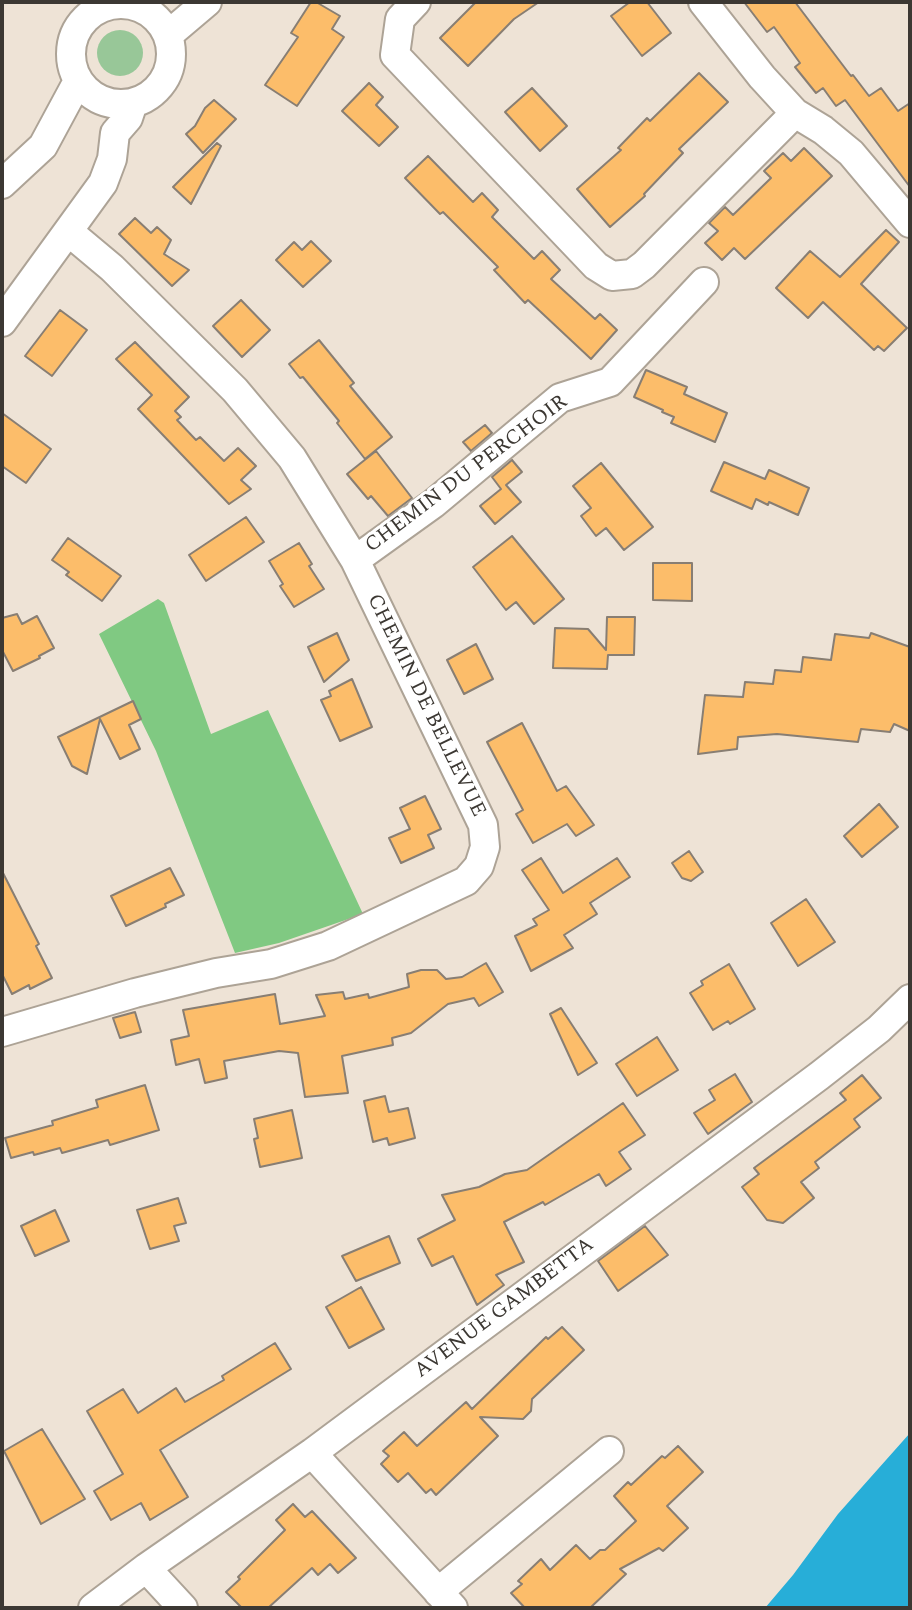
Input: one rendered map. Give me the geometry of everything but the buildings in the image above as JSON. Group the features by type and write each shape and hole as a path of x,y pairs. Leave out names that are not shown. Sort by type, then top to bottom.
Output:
{"street":[{"path":"168,35 207,2"},
{"path":"416,2 400,19 395,55 596,266 612,276 632,274 644,265 795,113"},
{"path":"703,2 762,77 795,113 823,130 851,153 910,223"},
{"path":"131,5 146,11 159,21 168,35 171,64 158,89 146,98 133,103 102,101 78,81 72,65 71,49 75,33 96,6 131,5"},
{"path":"2,184 43,146 78,81"},
{"path":"2,322 103,183 112,159 116,133 128,118 133,103"},
{"name":"CHEMIN DE BELLEVUE","path":"2,1032 135,993 216,973 271,964 328,946 466,881 479,866 485,847 483,825 355,560 292,458 235,390 112,268 69,232"},
{"name":"CHEMIN DU PERCHOIR","path":"355,560 433,504 560,398 610,382 704,282"},
{"name":"AVENUE GAMBETTA","path":"93,1608 312,1453 819,1076 879,1029 910,999"},
{"path":"312,1453 445,1600 609,1451"},
{"path":"146,1568 183,1608"}],"green space":[{"path":"120,30 136,37 143,53 136,69 120,76 104,69 97,53 104,37"},
{"path":"158,599 164,603 211,734 268,710 363,914 279,943 235,953 156,751 99,634"}],"water":[{"path":"910,1433 910,1608 765,1608 838,1514"}]}
